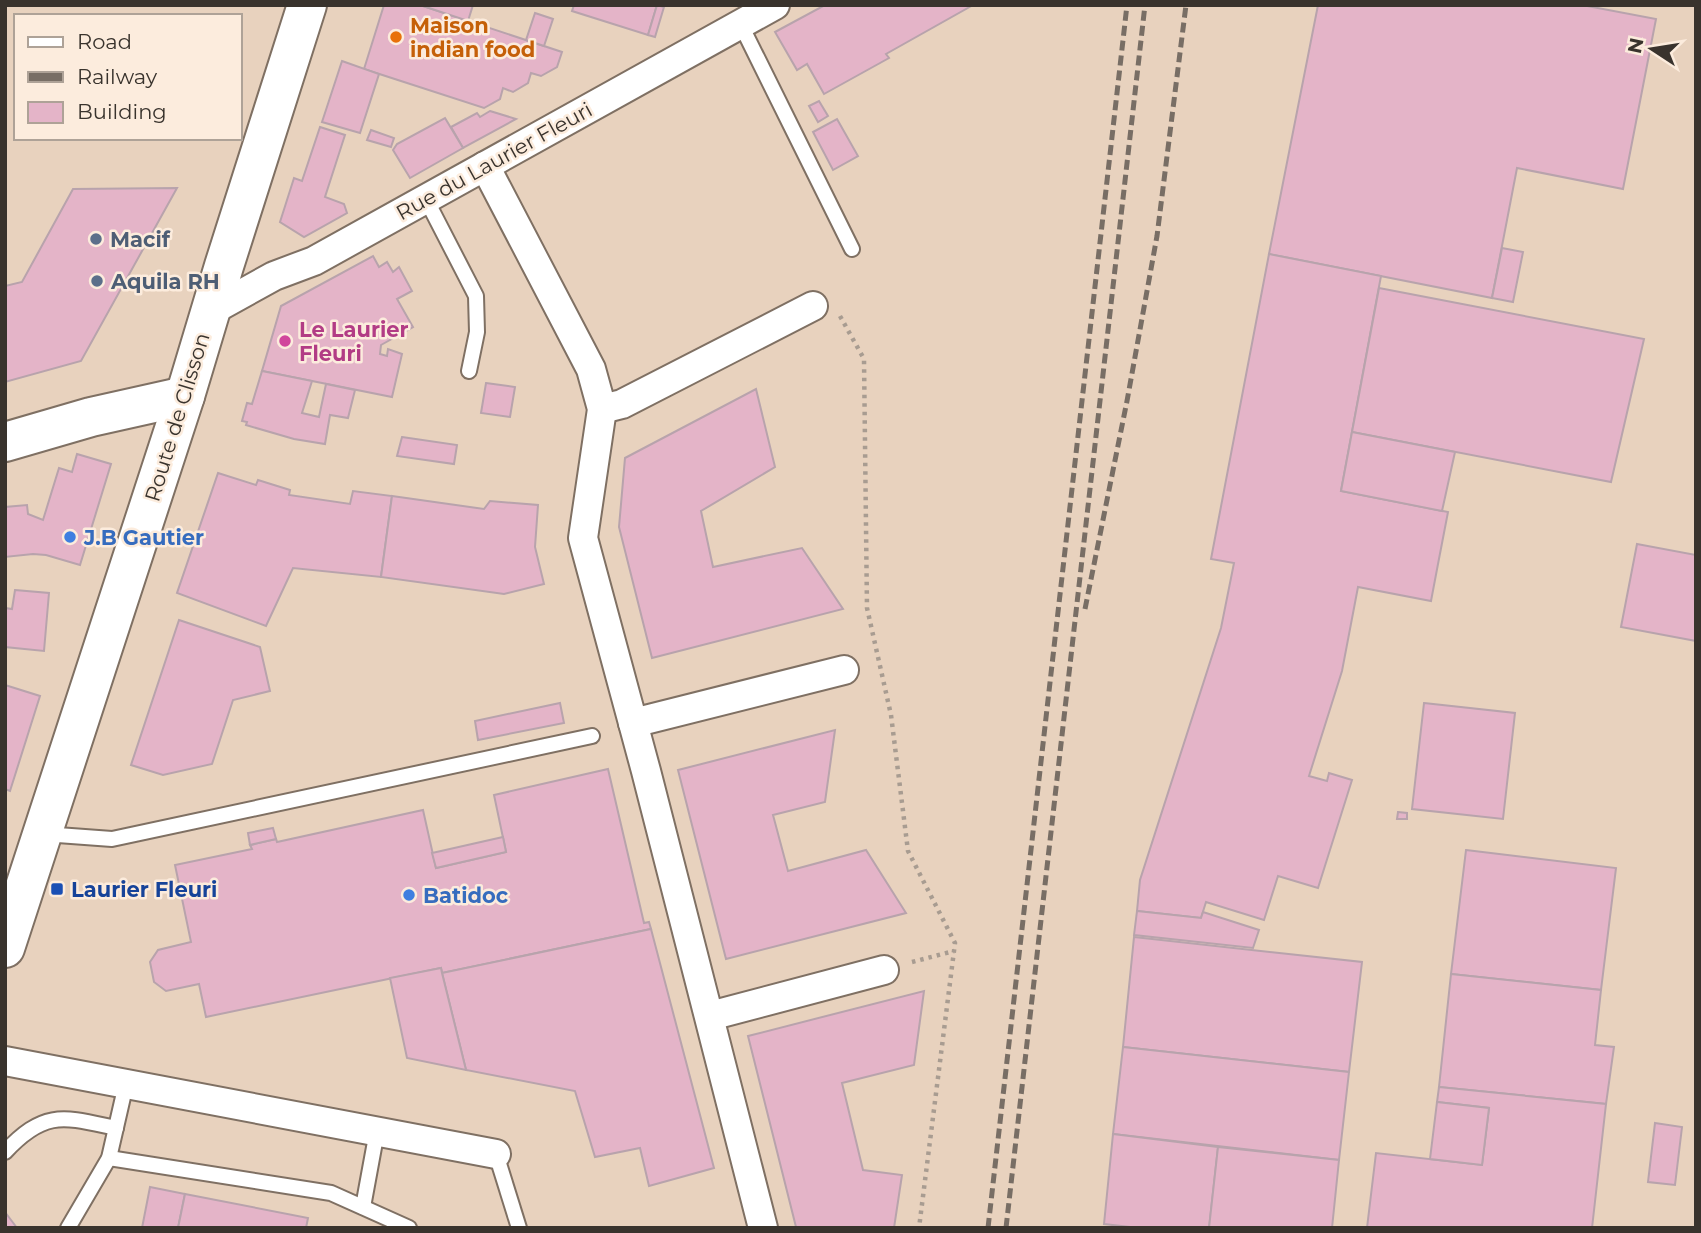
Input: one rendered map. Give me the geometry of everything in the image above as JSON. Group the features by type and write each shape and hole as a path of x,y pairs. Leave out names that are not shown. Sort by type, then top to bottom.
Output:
{"main road":[{"name":"Route de Clisson","path":"5,948 185,396 209,312 307,5"},
{"path":"5,442 91,417 185,396"}],"street":[{"name":"Rue du Laurier Fleuri","path":"209,312 274,276 314,261 775,5"},
{"path":"485,166 591,369 602,409 583,538 710,1016 763,1228"},
{"path":"602,409 622,404 813,306"},
{"path":"633,723 844,670"},
{"path":"710,1016 884,970"},
{"path":"5,1061 496,1154"}],"lane":[{"path":"741,24 852,249"},
{"path":"426,199 476,296 477,332 470,371"},
{"path":"42,834 112,839 592,736"},
{"path":"68,1228 109,1158 126,1084"},
{"path":"5,1152 23,1132 44,1122 65,1118 116,1128"},
{"path":"363,1207 377,1131"},
{"path":"496,1154 519,1228"},
{"path":"109,1158 331,1193 409,1228"}],"path":[{"path":"813,306 832,302 864,359 867,608 891,715 908,852 955,943 919,1228"},
{"path":"884,970 954,951"}],"shaded area":[{"path":"5,5 1696,5 1696,1228 5,1228"}],"building":[{"path":"384,5 420,5 562,52 557,67 541,76 531,73 528,83 513,92 503,88 500,99 484,108 364,69"},
{"path":"420,5 473,5 468,21"},
{"path":"574,5 657,5 648,35 572,11"},
{"path":"657,5 664,7 655,37 648,35"},
{"path":"825,5 973,5 886,54 889,58 824,94 807,64 797,70 775,32"},
{"path":"1318,5 1582,5 1656,19 1623,189 1517,168 1492,298 1269,254"},
{"path":"535,13 553,19 544,46 526,40"},
{"path":"342,61 379,74 360,133 322,122"},
{"path":"819,101 828,116 818,122 809,106"},
{"path":"490,111 516,119 463,148 451,127 477,113 480,117"},
{"path":"445,118 463,148 410,178 393,150 397,144"},
{"path":"837,119 858,156 833,170 813,132"},
{"path":"320,127 345,135 325,197 344,204 347,213 304,237 280,222 294,178 302,181"},
{"path":"371,130 394,138 391,147 367,140"},
{"path":"177,188 81,361 5,382 5,286 22,282 73,189"},
{"path":"1502,248 1523,252 1513,302 1492,298"},
{"path":"1269,254 1381,276 1341,491 1448,512 1431,601 1358,587 1342,671 1309,776 1327,781 1329,773 1352,780 1318,888 1278,876 1264,920 1206,902 1201,918 1137,911 1140,880 1221,628 1234,563 1211,559"},
{"path":"373,256 379,267 387,262 393,272 399,267 412,291 397,299 413,327 381,345 380,354 387,356 388,349 402,354 392,397 262,371 281,306"},
{"path":"1379,288 1644,339 1611,482 1352,432"},
{"path":"262,371 312,381 302,413 319,417 326,384 355,390 348,418 330,415 325,444 294,439 246,425 247,422 242,421 247,403 252,404"},
{"path":"486,383 515,387 510,417 481,413"},
{"path":"756,389 775,467 701,511 713,567 802,548 843,609 652,658 619,527 625,458"},
{"path":"1352,432 1455,452 1442,511 1341,491"},
{"path":"402,437 457,445 454,464 397,456"},
{"path":"77,454 111,464 80,565 46,555 5,557 5,507 27,505 28,514 43,520 59,468 72,472"},
{"path":"218,473 256,485 258,480 290,490 289,495 350,504 353,491 392,496 381,577 293,568 266,626 177,593"},
{"path":"392,496 484,509 490,501 538,505 535,547 544,584 504,594 381,577"},
{"path":"1637,544 1696,555 1696,641 1621,627"},
{"path":"15,590 49,593 44,651 5,647 5,608 12,609"},
{"path":"179,620 260,647 270,691 233,700 212,764 163,775 131,765"},
{"path":"5,685 40,696 10,791 5,789"},
{"path":"560,703 564,723 478,740 475,721"},
{"path":"1424,703 1515,713 1503,819 1412,809"},
{"path":"835,730 825,802 773,815 788,871 866,850 906,913 726,959 678,770"},
{"name":"Batidoc","path":"608,769 644,923 649,922 651,929 442,973 441,968 206,1017 199,984 166,991 154,982 150,962 158,950 191,942 175,865 252,849 250,845 276,839 277,842 423,810 436,868 506,852 494,795"},
{"path":"1398,812 1407,813 1407,819 1397,819"},
{"path":"273,828 276,839 250,845 248,833"},
{"path":"503,837 506,852 436,868 432,853"},
{"path":"1466,850 1616,868 1601,990 1451,974"},
{"path":"1137,911 1201,918 1203,912 1259,930 1253,948 1134,935"},
{"path":"651,929 714,1168 649,1186 640,1148 595,1157 575,1091 466,1070 442,973"},
{"path":"1134,937 1362,962 1349,1072 1123,1047"},
{"path":"441,968 466,1070 407,1058 390,978"},
{"path":"1451,974 1601,990 1595,1045 1614,1047 1606,1104 1439,1087"},
{"path":"924,991 914,1065 842,1083 863,1170 902,1175 894,1228 796,1227 748,1036"},
{"path":"1123,1047 1349,1072 1339,1160 1113,1134"},
{"path":"1439,1087 1606,1104 1592,1228 1367,1228 1376,1153 1482,1165 1489,1108 1437,1102"},
{"path":"1437,1102 1489,1108 1482,1165 1430,1159"},
{"path":"1655,1123 1682,1127 1675,1185 1648,1182"},
{"path":"1113,1134 1218,1147 1209,1228 1139,1228 1104,1224"},
{"path":"1218,1147 1339,1160 1332,1228 1209,1228"},
{"path":"150,1187 185,1194 178,1228 142,1228"},
{"path":"185,1194 308,1218 306,1228 178,1228"},
{"path":"5,1212 17,1228 5,1228"}],"railway":[{"path":"988,1228 1127,5"},
{"path":"1006,1228 1145,5"},
{"path":"1085,609 1157,236 1186,5"}],"place":[{"name":"Maison indian food","path":"396,37"},
{"name":"Macif","path":"96,239"},
{"name":"Aquila RH","path":"97,281"},
{"name":"Le Laurier Fleuri","path":"285,341"},
{"name":"J.B Gautier","path":"70,537"},
{"name":"Laurier Fleuri","path":"57,889"},
{"name":"Batidoc","path":"409,895"}]}
